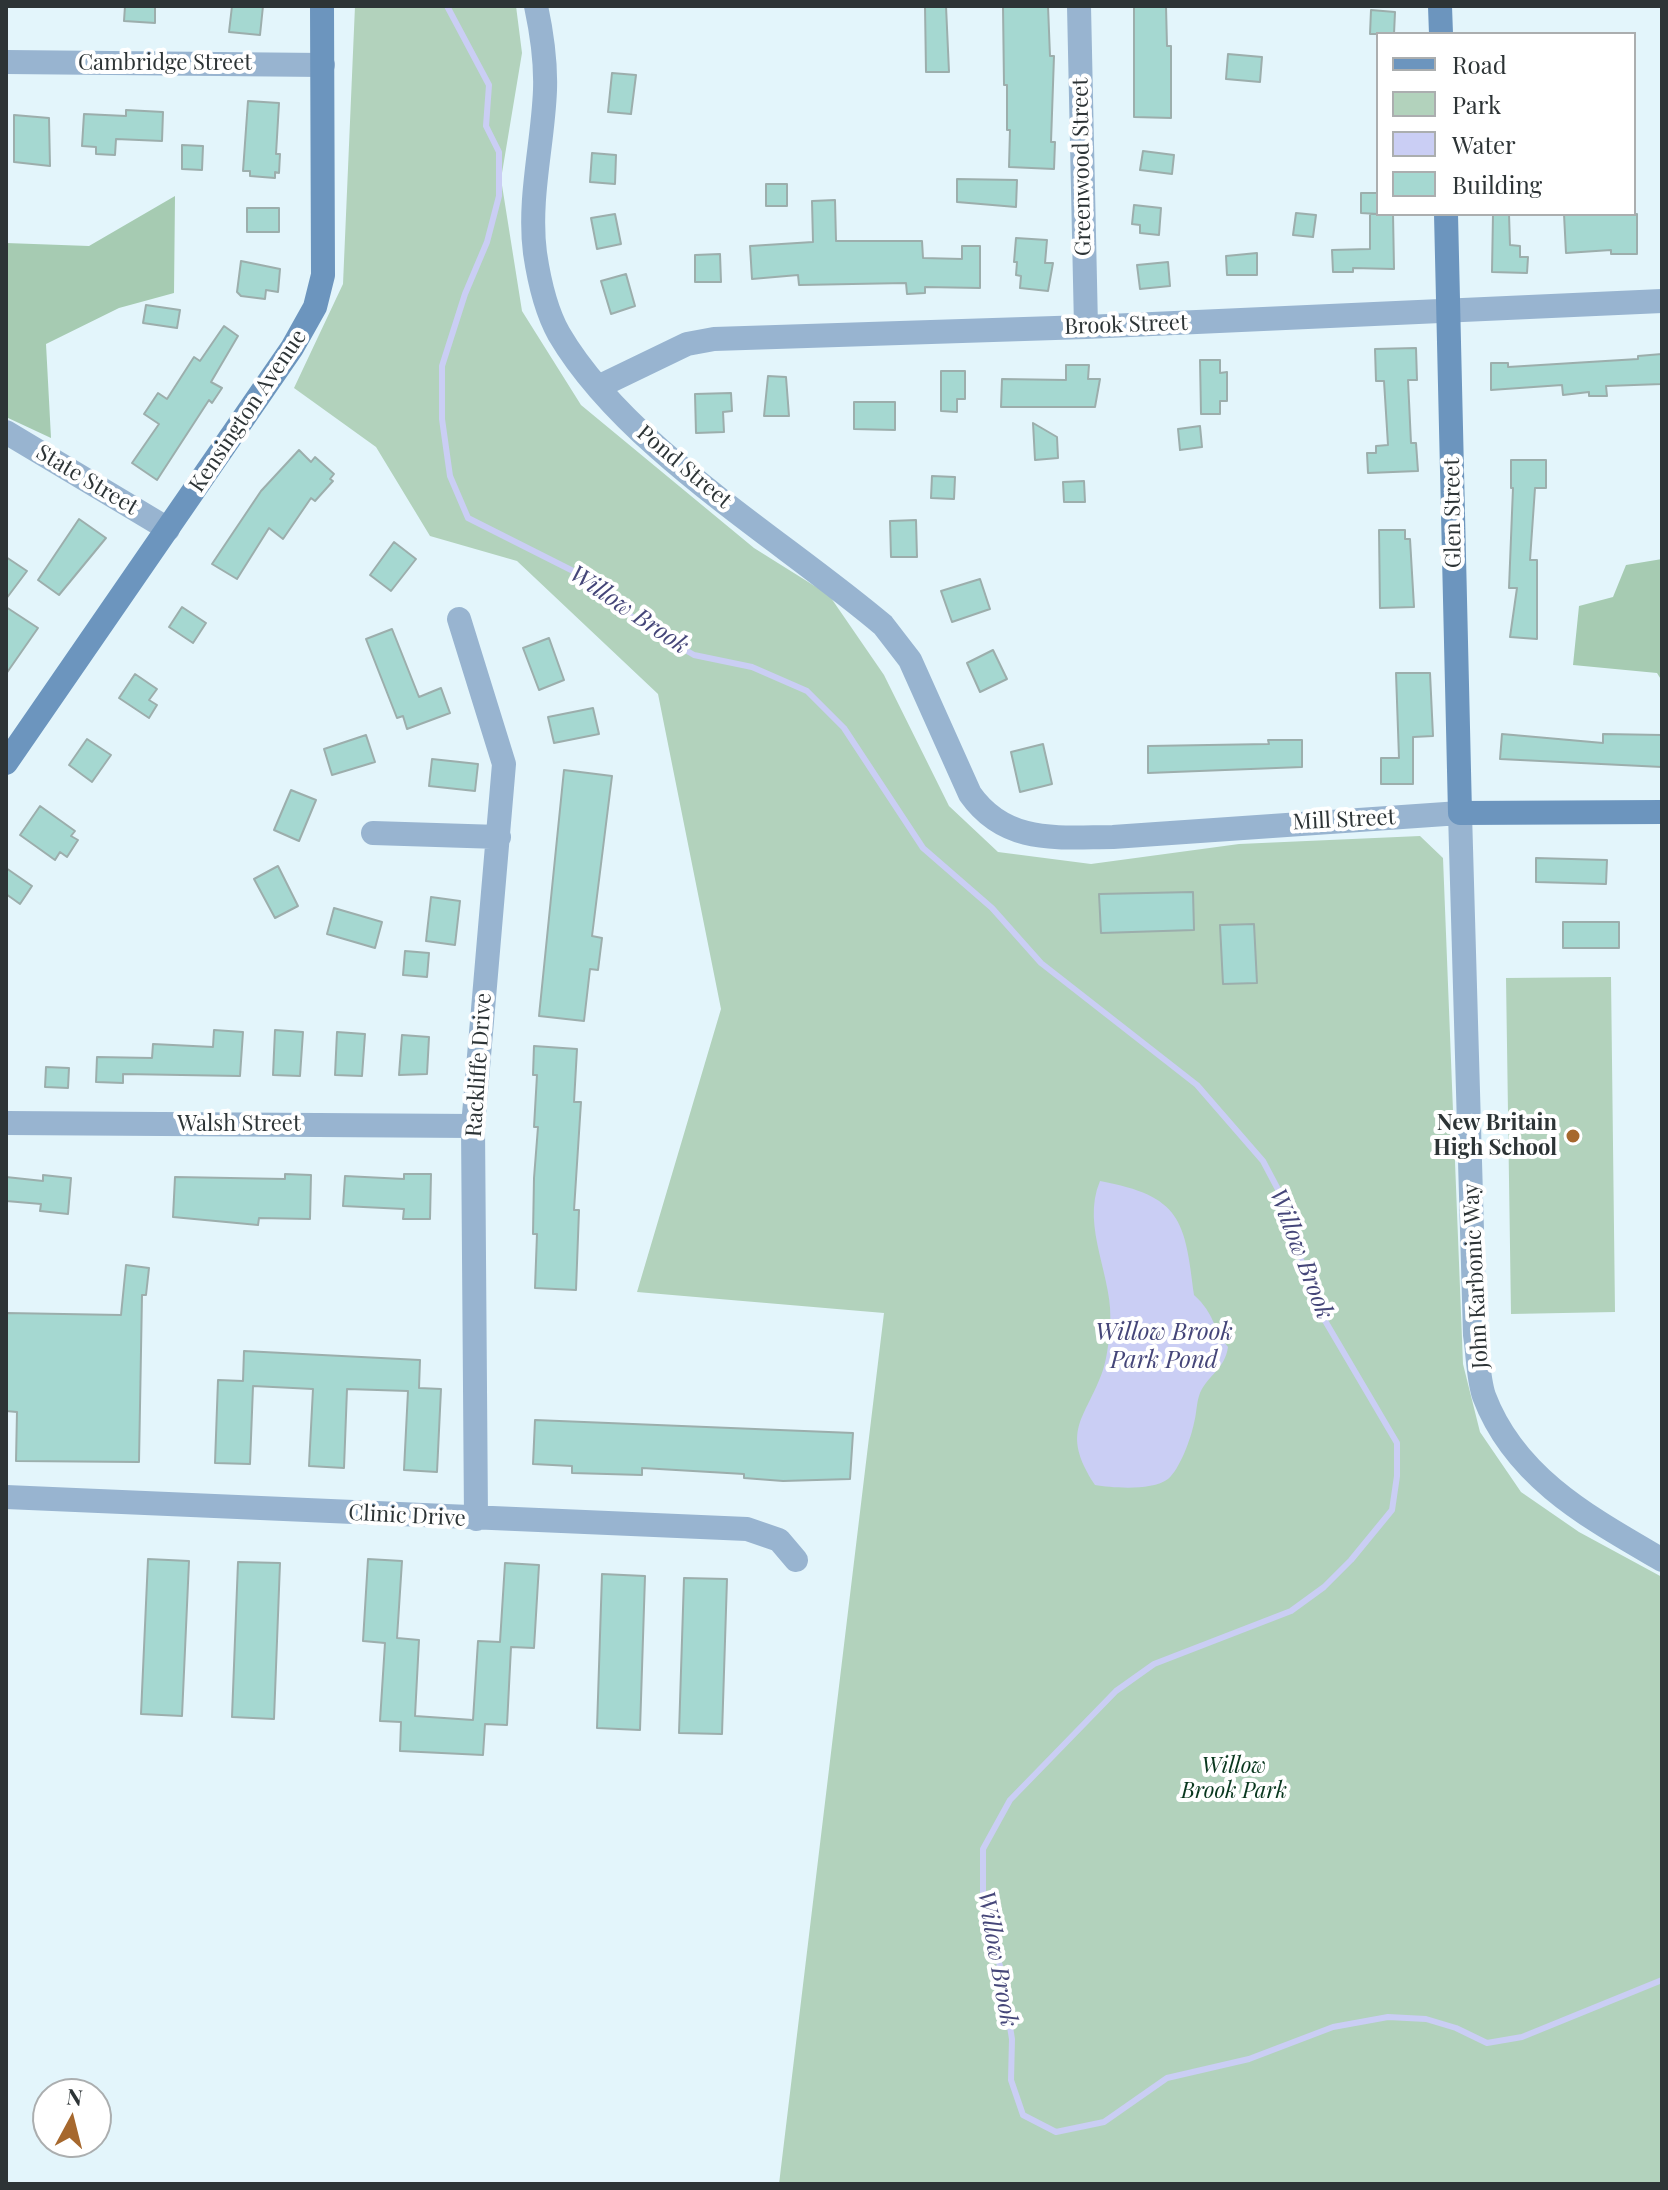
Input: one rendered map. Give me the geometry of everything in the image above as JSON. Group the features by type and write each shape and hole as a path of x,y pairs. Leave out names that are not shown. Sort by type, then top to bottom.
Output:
{"main road":[{"name":"Kensington Avenue","path":"6,763 293,346 318,301 324,260 322,6"},
{"path":"1440,6 1441,32"},
{"name":"Glen Street","path":"1446,216 1460,813"},
{"name":"Mill Street","path":"1460,813 1662,812"}],"street":[{"name":"Pond Street","path":"536,6 545,75 533,216 535,250 540,280 558,333 635,426 883,625 910,660 970,794 983,812 1001,825 1026,834"},
{"name":"Greenwood Street","path":"1079,6 1086,327"},
{"name":"Cambridge Street","path":"6,62 323,65"},
{"name":"Brook Street","path":"600,386 687,344 714,339 1086,327 1662,301"},
{"name":"State Street","path":"6,432 168,529"},
{"name":"Rackliffe Drive","path":"459,619 504,764 473,1126 476,1519"},
{"name":"Mill Street","path":"1026,834 1113,837 1460,813"},
{"name":"John Karbonic Way","path":"1460,813 1475,1335 1483,1394 1506,1440 1535,1474 1574,1509 1662,1560"},
{"path":"373,833 499,837"},
{"name":"Walsh Street","path":"6,1123 473,1126"},
{"name":"Clinic Drive","path":"6,1497 747,1529 779,1540 796,1560"}],"green space":[{"name":"Willow Brook Park","path":"355,6 516,6 522,53 501,179 522,311 581,405 754,548 829,595 884,675 949,806 998,852 1091,864 1239,844 1420,836 1443,858 1463,1364 1480,1432 1521,1492 1579,1532 1662,1577 1662,2184 779,2184 884,1313 637,1292 721,1009 658,694 517,561 430,536 376,447 294,388 343,284"},
{"path":"175,196 174,293 119,308 46,344 51,438 6,417 6,243 89,246"},
{"path":"1662,559 1662,681 1657,673 1573,665 1579,606 1613,597 1626,565"},
{"path":"1611,977 1615,1312 1511,1314 1506,978"}],"water":[{"name":"Willow Brook Park Pond","path":"1100,1181 1148,1195 1163,1204 1174,1216 1187,1248 1194,1295 1206,1308 1228,1347 1220,1366 1200,1393 1190,1437 1177,1468 1161,1483 1143,1487 1095,1485 1084,1466 1077,1437 1079,1425 1103,1370 1110,1327 1108,1290 1094,1217"}],"building":[{"path":"125,6 155,6 155,23 124,21"},
{"path":"232,6 263,6 260,35 229,32"},
{"path":"925,6 946,6 949,72 926,72"},
{"path":"1003,6 1048,6 1050,56 1054,56 1051,142 1055,142 1054,169 1009,167"},
{"path":"1134,6 1166,6 1167,46 1171,46 1171,118 1134,117"},
{"path":"1371,10 1395,12 1394,32 1370,34"},
{"path":"1228,54 1262,57 1260,82 1226,79"},
{"path":"612,73 636,75 631,114 608,112"},
{"path":"248,101 279,103 276,154 280,154 279,173 275,172 275,178 250,176 250,171 243,171"},
{"path":"126,110 163,112 162,141 116,139 115,155 96,154 96,147 82,146 84,114 126,116"},
{"path":"14,115 49,118 50,166 14,162"},
{"path":"182,145 203,146 202,170 182,169"},
{"path":"1143,151 1174,155 1172,174 1140,170"},
{"path":"592,153 616,155 615,184 590,182"},
{"path":"957,179 1017,180 1016,207 957,202"},
{"path":"766,184 787,184 787,206 766,206"},
{"path":"1361,193 1376,193 1376,214 1361,213"},
{"path":"835,200 836,241 922,241 923,258 962,259 962,246 980,246 980,288 925,287 925,293 907,294 906,283 799,285 798,275 752,279 750,246 813,242 812,201"},
{"path":"1134,205 1161,208 1159,235 1140,233 1140,225 1132,224"},
{"path":"247,208 279,208 279,232 247,232"},
{"path":"1296,213 1316,215 1313,237 1293,235"},
{"path":"615,214 621,244 597,249 591,218"},
{"path":"1370,214 1393,216 1394,269 1353,268 1353,272 1333,272 1332,250 1370,249"},
{"path":"1637,214 1637,254 1611,254 1611,250 1566,253 1564,216"},
{"path":"1493,216 1509,216 1510,245 1520,246 1520,257 1528,257 1527,273 1492,272"},
{"path":"1016,238 1047,240 1045,263 1053,263 1048,291 1020,288 1021,276 1016,275 1017,262 1014,262"},
{"path":"1257,253 1257,275 1227,275 1226,256"},
{"path":"720,254 721,282 695,282 695,255"},
{"path":"241,261 280,269 278,292 266,290 265,299 241,296 237,292"},
{"path":"1168,262 1170,286 1140,289 1137,265"},
{"path":"626,274 635,306 611,314 601,281"},
{"path":"146,305 180,310 177,328 143,323"},
{"path":"224,326 238,336 211,382 222,388 212,403 209,400 157,480 132,463 159,424 144,414 158,393 167,399 194,357 200,361"},
{"path":"1416,348 1417,380 1408,380 1411,443 1416,443 1418,471 1368,473 1367,453 1376,453 1376,446 1388,445 1384,381 1376,381 1375,349"},
{"path":"1662,354 1662,384 1606,386 1607,396 1589,396 1589,392 1563,395 1562,385 1491,390 1491,363 1508,363 1508,367 1638,359 1638,356"},
{"path":"1200,360 1220,360 1220,373 1227,372 1227,401 1220,401 1220,414 1201,414"},
{"path":"1066,365 1089,365 1088,379 1100,379 1095,407 1001,407 1002,379 1066,380"},
{"path":"941,371 965,371 965,399 957,399 957,412 941,411"},
{"path":"768,376 786,377 789,416 764,416"},
{"path":"731,393 732,411 723,412 724,432 696,433 695,394"},
{"path":"854,402 895,402 895,430 854,429"},
{"path":"1033,423 1057,437 1058,458 1035,460"},
{"path":"1200,426 1202,447 1180,450 1178,429"},
{"path":"299,450 311,462 315,457 334,474 330,479 333,481 315,501 311,498 283,539 269,528 237,579 212,564 261,491"},
{"path":"1511,460 1546,460 1546,488 1535,488 1530,560 1537,560 1537,639 1510,637 1517,588 1509,588 1513,488"},
{"path":"932,476 955,477 954,499 931,498"},
{"path":"1084,481 1085,502 1064,502 1063,482"},
{"path":"79,519 106,538 59,595 38,580"},
{"path":"916,520 917,557 891,557 890,521"},
{"path":"1379,530 1405,530 1405,539 1410,539 1414,607 1380,608"},
{"path":"394,542 416,559 391,591 370,575"},
{"path":"6,557 27,571 6,599"},
{"path":"980,579 990,609 952,622 941,591"},
{"path":"6,607 38,628 6,674"},
{"path":"182,607 206,623 193,643 169,627"},
{"path":"392,629 419,697 441,688 450,713 407,729 403,716 397,718 366,639"},
{"path":"549,638 564,680 539,690 523,648"},
{"path":"993,650 1007,679 980,692 967,663"},
{"path":"1396,673 1430,673 1433,736 1413,737 1413,784 1381,784 1381,758 1399,758"},
{"path":"135,674 157,689 149,700 157,705 149,718 119,698"},
{"path":"593,708 599,734 554,743 548,717"},
{"path":"1502,734 1603,743 1603,734 1662,735 1662,767 1500,759"},
{"path":"366,735 375,762 332,775 324,749"},
{"path":"87,739 111,755 92,782 69,765"},
{"path":"1268,740 1302,740 1302,767 1148,773 1148,746 1269,744"},
{"path":"1043,744 1052,784 1020,792 1011,752"},
{"path":"432,759 478,764 475,791 429,786"},
{"path":"564,770 612,776 592,936 602,938 598,970 590,969 584,1021 539,1016"},
{"path":"291,790 316,800 299,841 274,830"},
{"path":"40,806 75,831 71,836 78,840 67,857 60,852 55,860 20,835"},
{"path":"1536,858 1607,860 1606,884 1536,882"},
{"path":"278,866 298,906 275,918 254,879"},
{"path":"6,868 32,886 20,904 6,894"},
{"path":"1193,892 1194,930 1101,933 1099,894"},
{"path":"431,897 460,901 455,945 426,941"},
{"path":"334,908 382,922 375,948 327,934"},
{"path":"1563,922 1619,922 1619,948 1563,948"},
{"path":"1254,924 1257,983 1223,984 1220,925"},
{"path":"405,951 429,953 427,977 403,975"},
{"path":"214,1030 243,1032 240,1076 123,1074 123,1083 96,1082 97,1057 152,1058 153,1044 213,1047"},
{"path":"275,1030 303,1032 300,1076 273,1075"},
{"path":"337,1032 365,1034 362,1076 335,1075"},
{"path":"402,1035 429,1037 427,1074 399,1075"},
{"path":"534,1046 577,1049 574,1102 581,1102 574,1210 579,1210 576,1290 535,1288 537,1234 533,1234 534,1178 538,1127 534,1127 537,1075 533,1075"},
{"path":"46,1067 69,1068 68,1088 45,1087"},
{"path":"285,1174 311,1175 310,1219 259,1218 258,1225 173,1217 175,1177 285,1179"},
{"path":"404,1174 431,1174 430,1219 403,1219 404,1209 343,1206 345,1176 404,1179"},
{"path":"43,1175 71,1178 68,1214 40,1211 41,1204 6,1201 6,1177 43,1181"},
{"path":"126,1265 149,1268 146,1295 142,1295 139,1462 16,1461 17,1412 6,1411 6,1313 121,1315"},
{"path":"244,1351 420,1360 419,1388 441,1389 437,1472 404,1470 408,1391 347,1389 344,1468 309,1466 313,1389 253,1386 250,1464 215,1463 218,1380 243,1381"},
{"path":"535,1420 853,1433 850,1479 783,1481 744,1478 744,1474 642,1468 642,1475 572,1473 572,1466 533,1464"},
{"path":"148,1559 189,1561 182,1716 141,1714"},
{"path":"368,1559 402,1561 397,1638 419,1640 415,1716 473,1720 478,1641 500,1642 505,1563 539,1565 534,1648 511,1647 507,1725 485,1724 483,1755 400,1751 401,1722 380,1721 385,1643 363,1641"},
{"path":"238,1562 280,1563 274,1719 232,1717"},
{"path":"602,1574 645,1576 640,1730 597,1728"},
{"path":"684,1578 727,1579 722,1734 679,1733"}],"waterway":[{"name":"Willow Brook","path":"447,6 489,85 486,126 499,152 499,196 487,242 465,294 442,366 442,419 450,476 468,518 587,578 638,622 694,655 752,667 807,691 844,728 923,848 992,908 1041,963 1197,1085 1263,1161 1281,1195 1314,1302 1397,1443 1397,1476 1392,1510 1324,1587 1291,1611 1154,1664 1116,1691 1010,1800 983,1849 983,1907 1000,1966 1012,2039 1011,2080 1023,2115 1056,2132 1104,2122 1167,2078 1249,2059 1333,2027 1388,2017 1426,2019 1456,2028 1487,2043 1522,2037 1662,1980"}],"place":[{"name":"New Britain High School","path":"1573,1136"}]}
